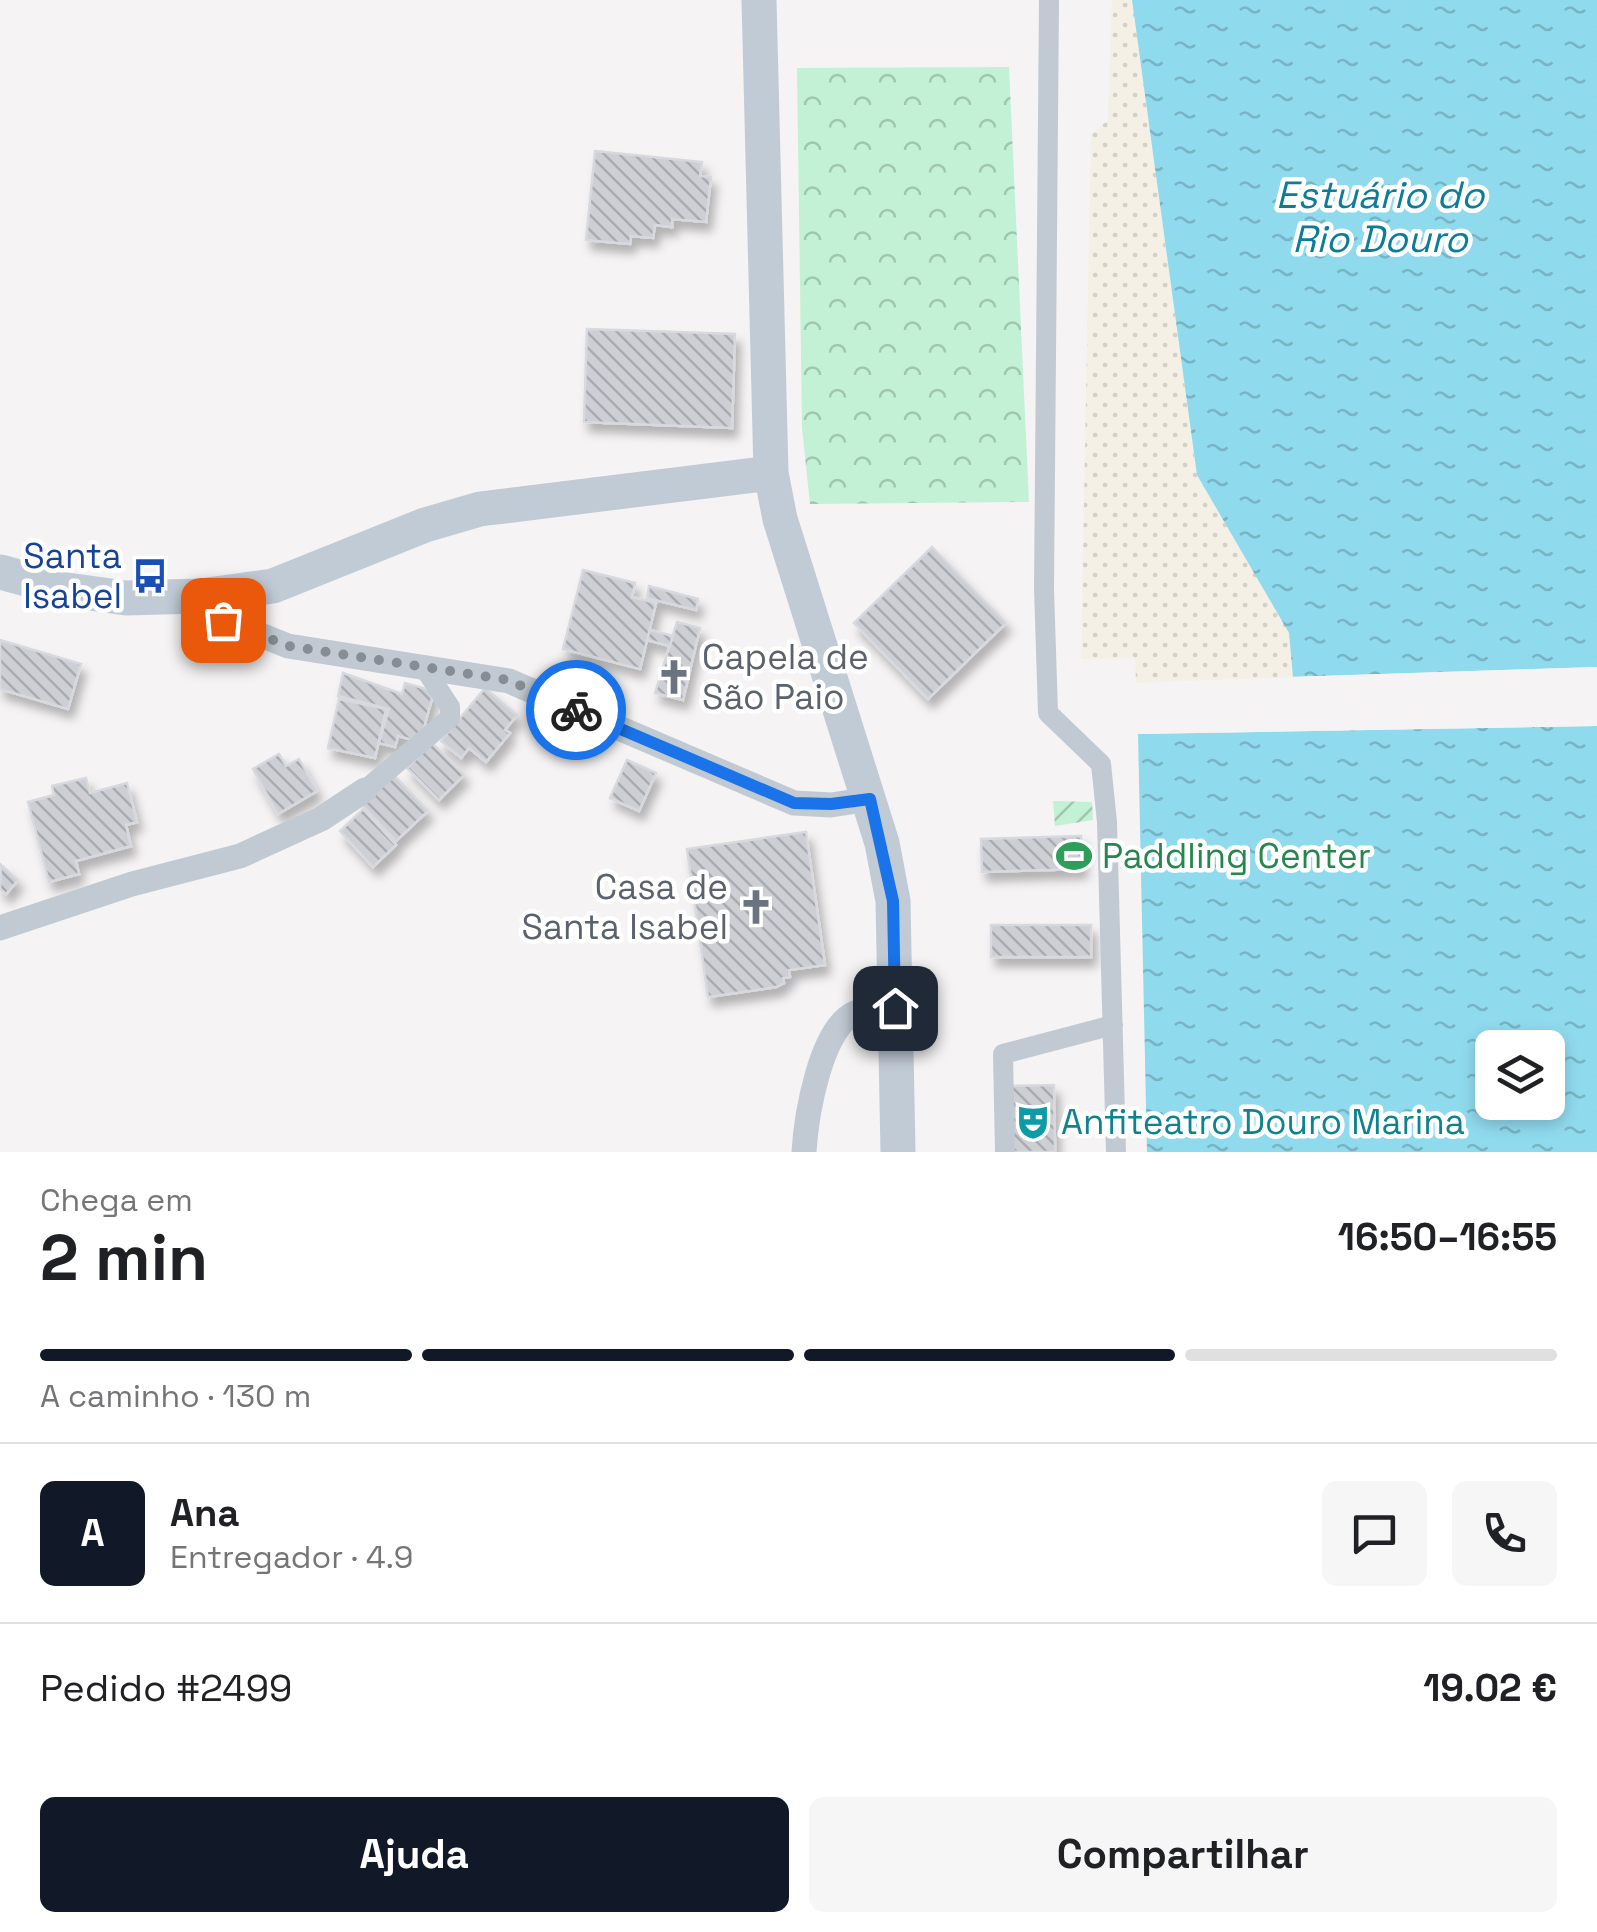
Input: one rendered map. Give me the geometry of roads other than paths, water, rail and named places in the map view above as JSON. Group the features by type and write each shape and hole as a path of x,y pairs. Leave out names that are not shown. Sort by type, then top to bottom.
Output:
{"main road":[{"path":"760,0 771,473 780,520 870,799 893,901 898,1152"},
{"path":"0,572 68,590 126,598 212,594 273,586 425,525 480,509 771,473"}],"street":[{"path":"1049,0 1044,589 1048,713 1101,764 1107,822 1116,1152"},
{"path":"212,594 223,620 288,646 508,680 794,803 870,799"},
{"path":"0,928 132,884 240,856 321,819 365,790 450,718 450,707 423,666"},
{"path":"804,1152 817,1078 835,1033 854,1013 895,1008"},
{"path":"1004,1152 1003,1054 1112,1025"}],"water":[{"name":"Estuário do Rio Douro","path":"1132,0 1597,0 1597,667 1293,677 1289,633 1197,475"},
{"path":"1597,726 1597,1152 1147,1152 1138,734"}],"place":[{"name":"Santa Isabel","path":"150,576"},
{"name":"Capela de São Paio","path":"674,677"},
{"name":"Paddling Center","path":"1074,856"},
{"name":"Casa de Santa Isabel","path":"756,907"},
{"name":"Anfiteatro Douro Marina","path":"1033,1122"}]}
